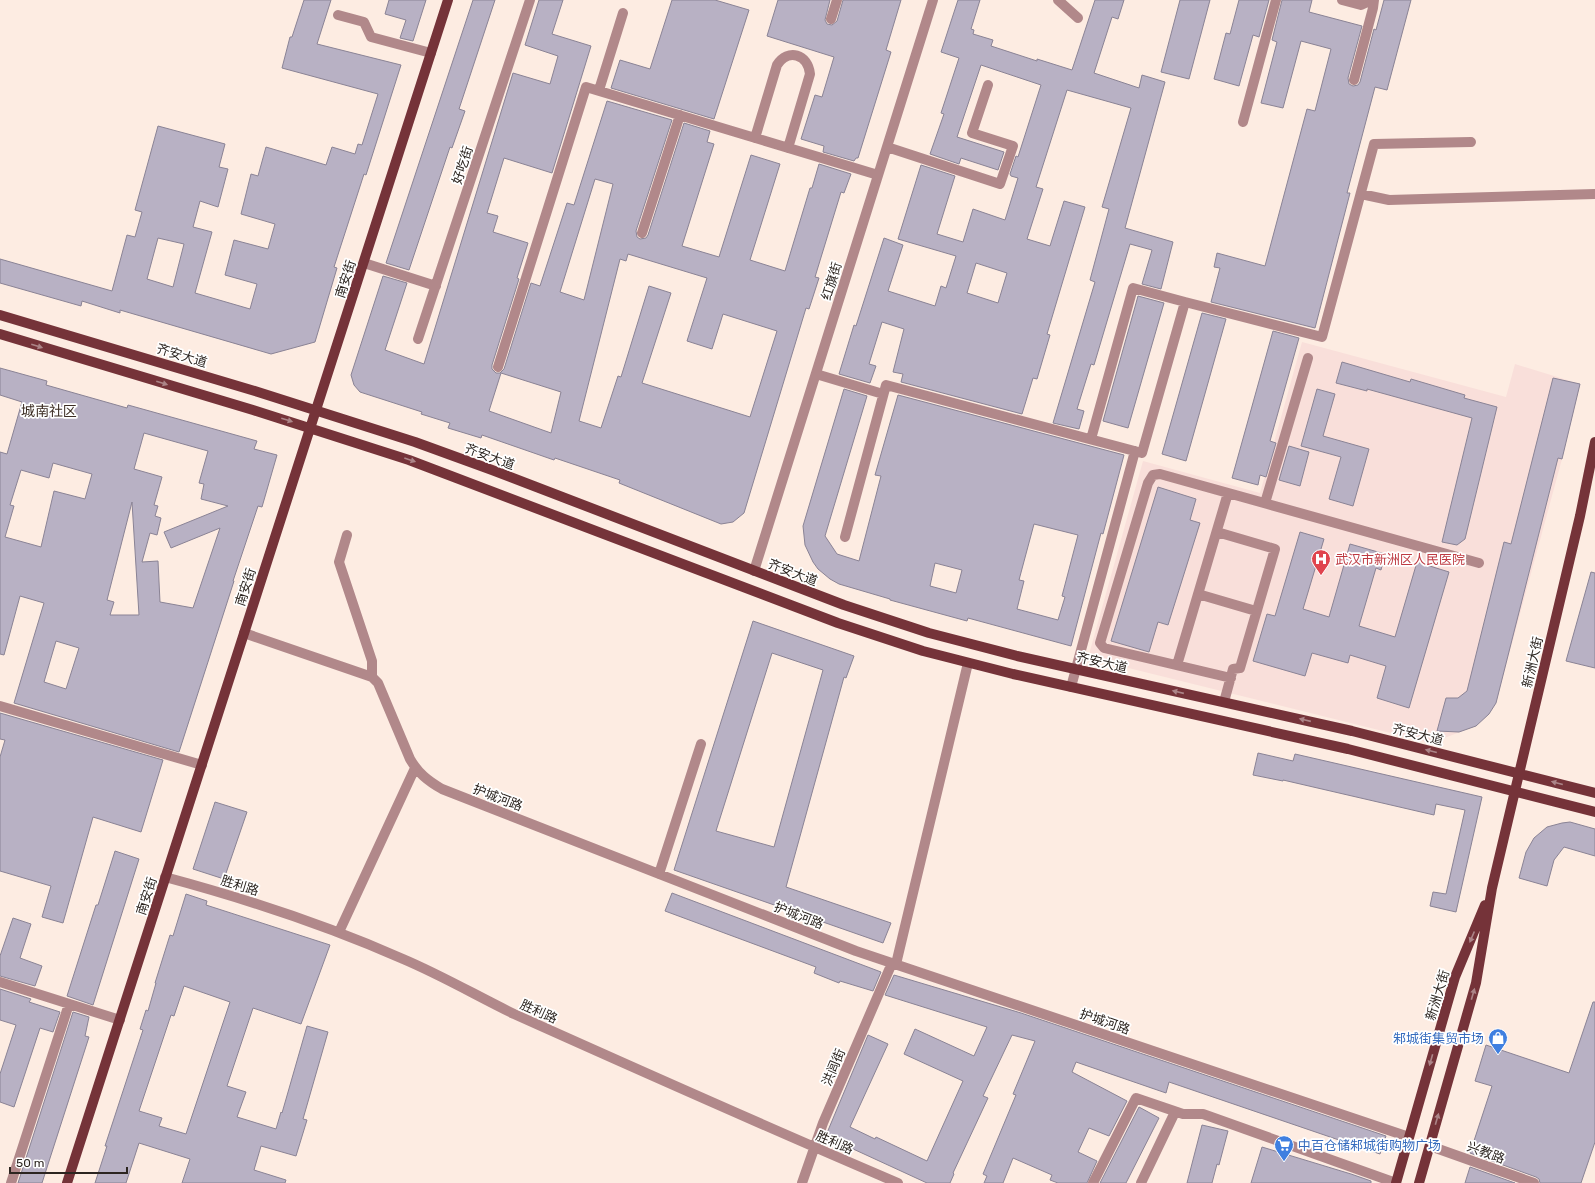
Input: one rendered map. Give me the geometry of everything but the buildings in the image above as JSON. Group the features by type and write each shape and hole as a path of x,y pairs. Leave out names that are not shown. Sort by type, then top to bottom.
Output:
{"main road":[{"name":"南安街","path":"67,1183 448,0"},
{"name":"齐安大道","path":"0,315 316,410 415,442 844,605 929,633 1076,669 1352,731 1595,793"},
{"path":"0,334 310,427 409,460 838,623 916,649 968,663 1071,687 1348,749 1595,812"},
{"name":"新洲大街","path":"1419,1183 1476,983 1492,888 1580,516 1595,442"},
{"name":"新洲大街","path":"1396,1183 1455,977 1492,888"}],"street":[{"name":"好吃街","path":"418,339 530,0"},
{"path":"831,19 837,0"},
{"name":"红旗街","path":"754,571 933,0"},
{"path":"1058,0 1078,18"},
{"path":"1243,122 1276,0"},
{"path":"1342,0 1361,5 1373,0 1373,8 1354,80"},
{"path":"599,90 623,13"},
{"path":"338,15 364,22 371,37 431,53"},
{"path":"755,138 777,65 784,57 795,55 800,57 807,64 810,74 788,148"},
{"path":"887,147 1000,184 1013,146 972,133 988,85"},
{"path":"498,367 586,86 878,175"},
{"path":"642,233 680,115"},
{"path":"1090,439 1133,288 1322,337 1374,144 1471,142"},
{"path":"1360,194 1389,200 1595,194"},
{"path":"364,263 436,286"},
{"path":"845,537 886,385 1142,453 1185,302"},
{"path":"1265,503 1308,358"},
{"path":"816,374 884,394"},
{"path":"1071,687 1135,451"},
{"path":"1231,678 1104,648 1100,643 1148,483 1153,475 1160,474 1479,563"},
{"path":"1176,665 1228,493"},
{"path":"1217,532 1275,549 1240,668 1233,669 1224,702"},
{"path":"244,633 372,677 372,661 339,562 347,535"},
{"path":"1198,594 1256,611"},
{"name":"洪闾街","path":"802,1183 823,1123 894,963 968,663"},
{"name":"护城河路","path":"372,677 378,683 415,768 431,783 442,789 856,951 1409,1137"},
{"path":"0,706 202,765"},
{"path":"659,874 701,744"},
{"path":"338,932 415,768"},
{"name":"胜利路","path":"165,878 258,904 338,932 404,959 511,1012 814,1148 898,1183"},
{"path":"0,982 120,1020"},
{"path":"11,1183 69,1004"},
{"path":"1093,1183 1136,1098 1183,1114 1203,1114 1396,1183"},
{"path":"1141,1183 1175,1112"},
{"name":"兴教路","path":"1430,1146 1534,1183"}],"shaded area":[{"name":"武汉市新洲区人民医院","path":"1302,342 1506,397 1515,364 1580,384 1562,459 1497,699 1476,726 1431,743 1088,658 1143,461 1260,493"}],"place":[{"name":"武汉市新洲区人民医院","path":"1321,576"},
{"name":"邾城街集贸市场","path":"1498,1055"},
{"name":"中百仓储邾城街购物广场","path":"1284,1162"}],"district":[{"name":"城南社区","path":"49,411"}]}
